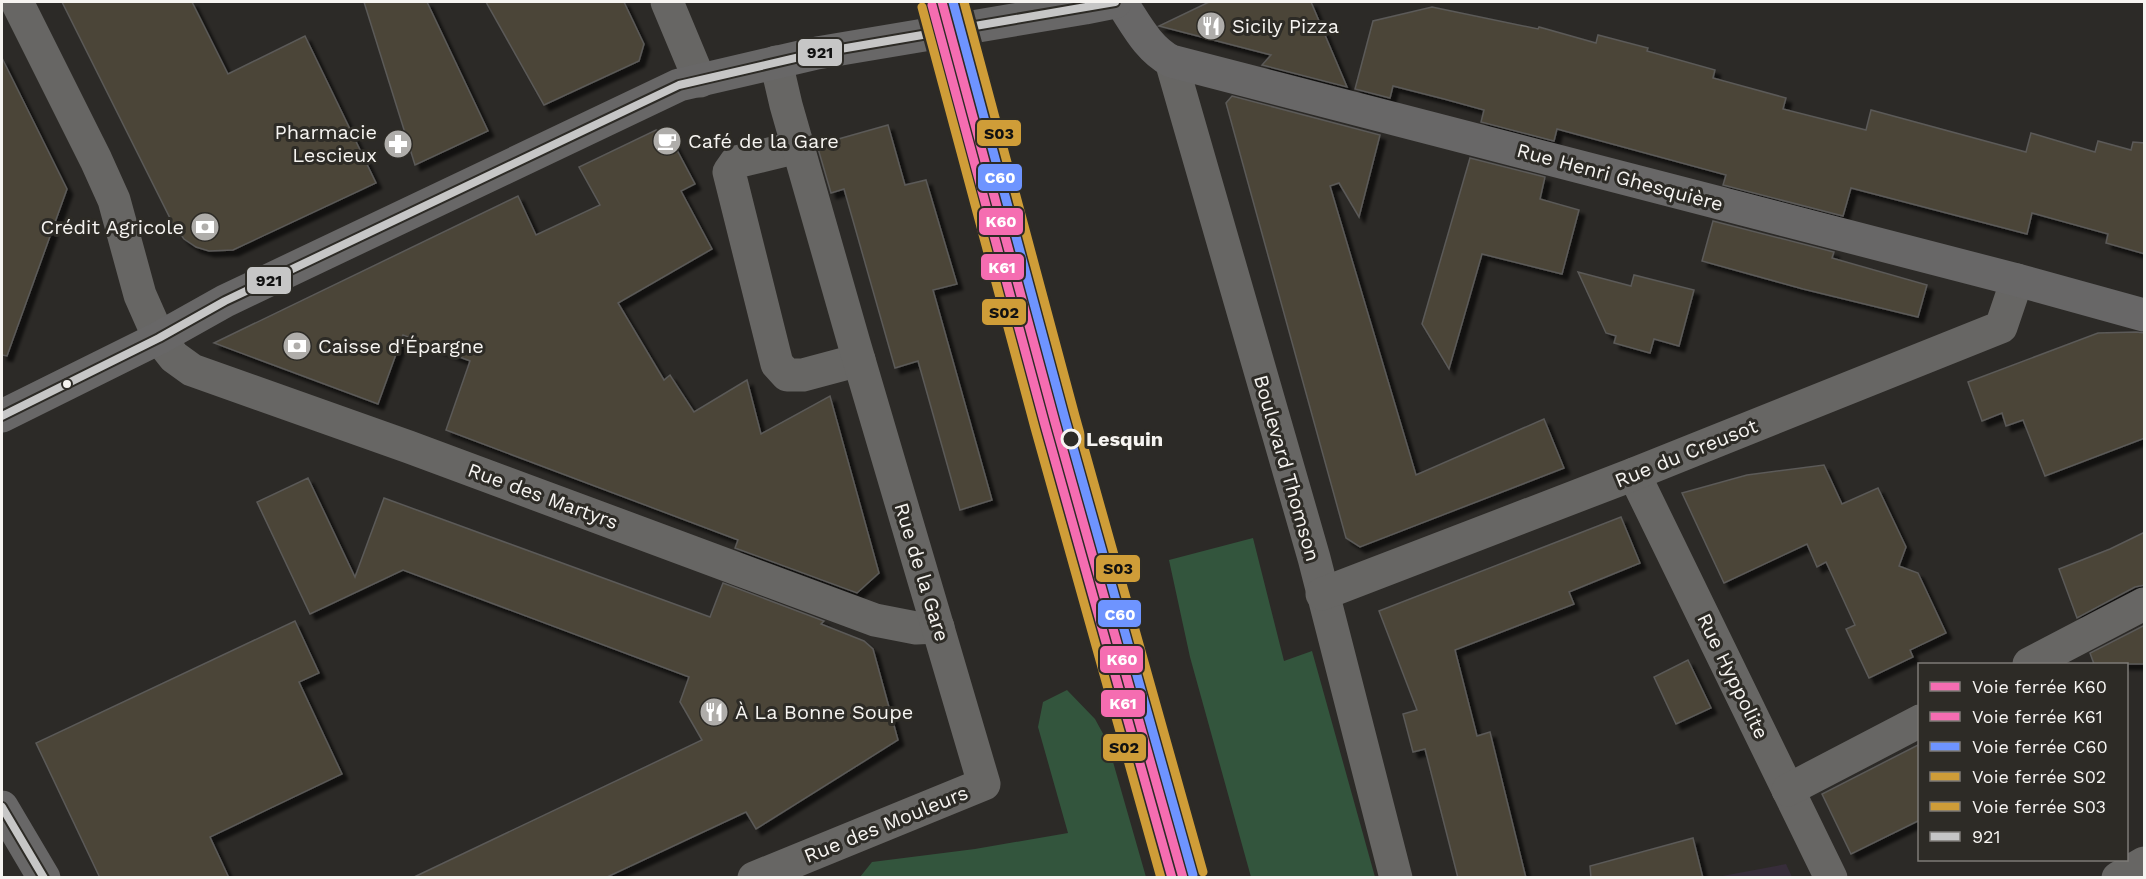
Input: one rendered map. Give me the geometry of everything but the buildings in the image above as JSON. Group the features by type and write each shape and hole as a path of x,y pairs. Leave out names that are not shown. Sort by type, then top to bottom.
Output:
{"main road":[{"path":"2,416 159,338 225,301 679,86 776,62 1115,2"},
{"name":"Rue Henri Ghesquière","path":"1121,2 1149,45 1158,54 1171,61 2018,280 2145,315"},
{"path":"2,807 44,878"}],"street":[{"name":"Rue des Martyrs","path":"17,2 114,200 141,295 159,338 174,357 192,370 409,447 875,620 916,628 938,627"},
{"path":"666,2 700,81"},
{"name":"Boulevard Thomson","path":"1171,61 1314,558 1396,878"},
{"name":"Rue de la Gare","path":"776,62 859,360 984,784"},
{"path":"798,147 736,162 729,172 777,364 787,375 803,375 859,360"},
{"name":"Rue du Creusot","path":"1322,594 1634,474 2001,327 2018,280"},
{"name":"Rue Hyppolite","path":"1634,474 1831,878"},
{"path":"2031,663 2145,604"},
{"path":"1788,790 1918,723"},
{"name":"Rue des Mouleurs","path":"754,878 984,784"},
{"path":"2118,878 2145,863"}],"shaded area":[{"path":"1786,864 1792,877 1717,877"}],"green space":[{"path":"1253,538 1284,661 1312,651 1375,877 1251,877 1190,657 1169,560"},
{"path":"1067,690 1095,719 1107,741 1146,877 860,877 872,862 975,849 1068,833 1038,727 1043,702"}],"rail line":[{"name":"K60","path":"942,2 1055,422 1183,878"},
{"name":"C60","path":"953,2 1065,419 1193,875"},
{"name":"S03","path":"964,2 1075,416 1203,872"},
{"name":"K61","path":"932,5 1045,425 1172,878"},
{"name":"S02","path":"922,7 1035,428 1161,878"}],"transit line":[{"name":"921","path":"2,416 159,338 225,301 679,85 817,53 1115,2"},
{"name":"921","path":"2,807 44,878"}],"place":[{"name":"Sicily Pizza","path":"1211,26"},
{"name":"Café de la Gare","path":"667,141"},
{"name":"Pharmacie Lescieux","path":"398,144"},
{"name":"Crédit Agricole","path":"205,227"},
{"name":"Caisse d'Épargne","path":"297,346"},
{"name":"Lesquin","path":"1071,439"},
{"name":"À La Bonne Soupe","path":"714,712"}]}
